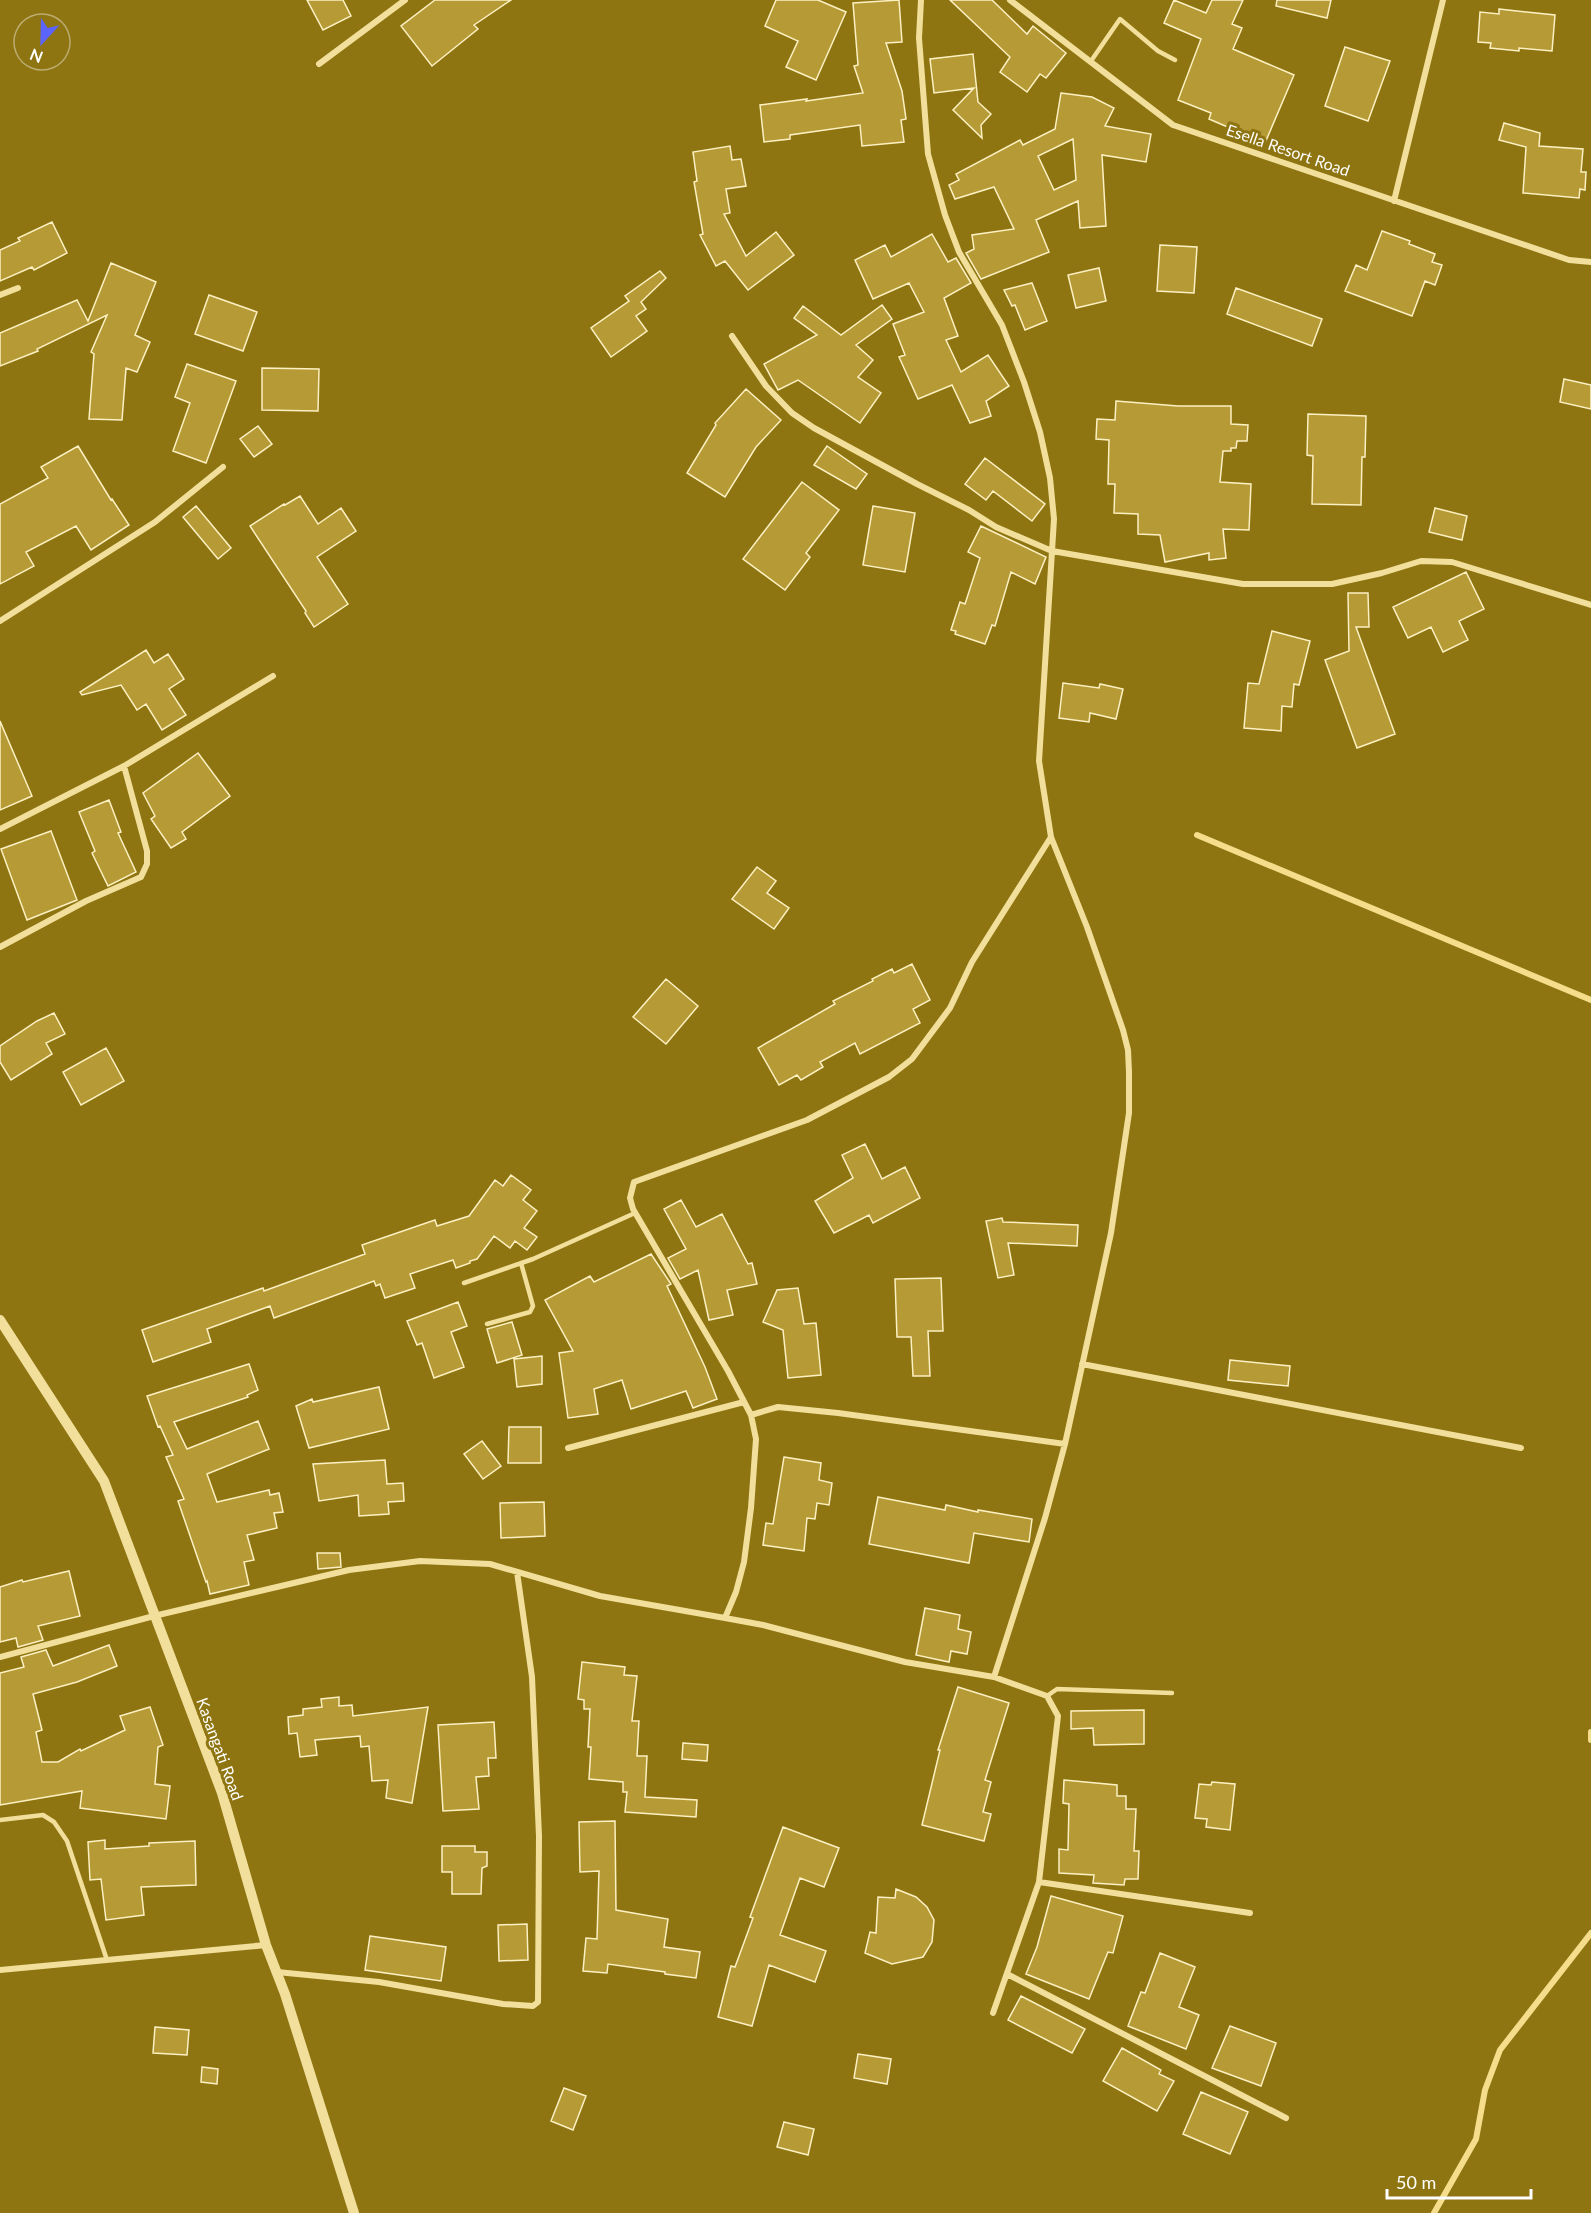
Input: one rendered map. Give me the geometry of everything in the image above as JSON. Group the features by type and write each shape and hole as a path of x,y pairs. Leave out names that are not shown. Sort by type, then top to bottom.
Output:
{"street":[{"path":"319,64 405,0"},
{"path":"921,0 919,38 928,154 945,215 959,252 1002,325 1024,382 1040,432 1050,478 1054,519 1039,761 1051,837 1087,927 1124,1030 1128,1050 1129,1113 1111,1233 1065,1444 1045,1518 994,1677"},
{"name":"Esella Resort Road","path":"1010,0 1173,125 1569,260 1591,262"},
{"path":"1394,201 1443,0"},
{"path":"0,295 18,288"},
{"path":"732,336 766,386 792,413 814,428 996,526 1052,551 1243,584 1332,584 1382,573 1421,561 1452,562 1591,605"},
{"path":"0,621 155,522 223,467"},
{"path":"0,829 124,766 273,676"},
{"path":"0,947 86,901 132,882 144,872 147,851 124,766"},
{"path":"725,1618 736,1592 744,1562 751,1508 756,1439 751,1415 728,1371 635,1213 630,1190 634,1182 640,1179 807,1120 889,1077 912,1059 950,1008 972,963 1051,837"},
{"name":"Kasangati Road","path":"0,1320 104,1481 222,1793 266,1945 277,1972 354,2213"},
{"path":"1082,1364 1521,1448"},
{"path":"568,1448 744,1402"},
{"path":"751,1415 778,1407 1065,1444"},
{"path":"0,1657 154,1616 361,1568 420,1561 471,1562 490,1564 600,1596 763,1625 905,1662 1011,1681 1047,1696 1058,1716 1039,1882 993,2013"},
{"path":"277,1972 379,1982 504,2004 533,2006 538,2002 539,1836 532,1677 517,1572"},
{"path":"1039,1882 1250,1913"},
{"path":"0,1970 266,1945"},
{"path":"1007,1974 1286,2118"}],"lane":[{"path":"1091,61 1120,18 1158,51 1175,60"},
{"path":"464,1283 521,1263 635,1213"},
{"path":"487,1324 530,1312 533,1306 521,1263"},
{"path":"1047,1696 1057,1689 1173,1693"},
{"path":"0,1820 43,1815 54,1822 67,1841 107,1960"}],"building":[{"path":"307,0 343,0 351,16 323,30"},
{"path":"435,0 511,0 474,25 478,29 432,66 401,26"},
{"path":"776,0 818,0 846,12 816,80 786,67 798,41 765,26"},
{"path":"899,0 902,42 886,43 902,91 906,119 901,120 904,142 862,146 860,125 790,135 790,139 764,142 760,105 863,93 854,66 858,65 853,3"},
{"path":"950,0 992,0 1027,34 1033,26 1066,53 1046,78 1040,74 1027,92 1000,72 1010,57"},
{"path":"1174,0 1206,13 1212,0 1243,0 1232,24 1242,28 1233,49 1294,75 1265,143 1209,119 1211,113 1178,100 1201,39 1164,23"},
{"path":"1277,0 1331,0 1327,18 1276,6"},
{"path":"1499,9 1555,15 1552,51 1490,48 1491,43 1478,42 1480,12 1499,14"},
{"path":"1345,47 1390,61 1368,121 1325,106"},
{"path":"973,54 978,102 991,114 981,125 982,138 953,110 974,88 934,93 930,59"},
{"path":"1061,93 1092,97 1114,108 1105,126 1151,134 1146,162 1102,155 1106,226 1080,228 1078,201 1036,220 1049,252 981,279 966,253 974,249 972,235 1014,229 994,187 955,199 949,185 959,180 956,174 1020,140 1023,145 1055,129","holes":["1073,139 1076,180 1054,190 1038,156"]},
{"path":"1504,123 1540,133 1539,146 1583,149 1581,172 1586,172 1585,190 1580,189 1579,198 1523,193 1526,147 1499,140"},
{"path":"730,146 732,160 741,159 746,186 726,189 730,213 724,214 746,256 776,232 794,255 748,290 725,261 716,266 700,235 703,234 694,182 697,181 693,152"},
{"path":"52,222 67,253 34,270 32,267 0,281 0,250 20,241 18,238"},
{"path":"1382,231 1410,241 1409,244 1435,254 1432,262 1442,265 1435,285 1425,281 1412,316 1345,291 1356,265 1367,270"},
{"path":"932,234 948,262 956,258 971,283 944,298 958,336 946,340 961,372 988,355 1009,386 986,401 991,416 970,423 952,385 918,399 899,357 905,355 893,324 924,312 909,283 873,299 855,260 885,245 891,257"},
{"path":"1160,245 1197,247 1194,293 1157,291"},
{"path":"111,263 156,282 135,335 150,342 137,372 126,368 122,420 89,419 94,354 91,352 107,315 37,349 38,351 0,366 0,333 77,300 88,321"},
{"path":"1099,268 1106,301 1076,308 1068,275"},
{"path":"660,271 666,278 641,302 646,309 636,316 647,331 611,357 591,328 629,301 625,296"},
{"path":"1032,283 1047,321 1025,330 1015,305 1012,306 1004,290"},
{"path":"1236,288 1322,319 1312,346 1227,314"},
{"path":"209,295 257,312 243,351 195,334"},
{"path":"882,305 892,319 856,345 873,360 858,377 881,393 860,423 798,380 778,390 764,364 817,335 794,318 803,306 841,335"},
{"path":"187,364 236,381 206,463 173,451 190,403 175,397"},
{"path":"262,368 319,369 318,411 262,410"},
{"path":"1564,379 1591,385 1591,409 1560,402"},
{"path":"746,389 781,420 756,447 725,497 687,473 716,425 715,423"},
{"path":"1116,401 1178,406 1231,406 1231,424 1248,425 1247,441 1237,441 1236,448 1223,451 1220,482 1251,484 1249,530 1223,529 1226,558 1209,560 1209,553 1165,562 1160,535 1138,534 1138,514 1114,513 1115,484 1108,484 1109,440 1096,439 1097,419 1115,420"},
{"path":"1308,414 1366,416 1361,505 1312,504 1313,456 1307,455"},
{"path":"258,426 272,444 254,457 240,439"},
{"path":"78,446 129,525 91,550 76,526 26,552 34,566 0,584 0,504 48,478 41,467"},
{"path":"827,446 867,474 856,489 814,465"},
{"path":"985,458 1045,504 1032,521 993,491 986,500 965,484"},
{"path":"802,482 839,510 806,553 810,557 785,590 743,559"},
{"path":"300,496 318,524 341,508 356,531 317,557 348,604 314,627 306,611 250,526"},
{"path":"196,506 231,548 218,559 183,517"},
{"path":"873,506 915,513 905,572 863,565"},
{"path":"1435,508 1467,516 1462,540 1429,532"},
{"path":"981,526 1046,557 1035,584 1011,572 995,626 992,625 985,644 955,634 956,631 951,630 960,602 965,604 980,558 968,552"},
{"path":"1466,572 1484,609 1459,621 1468,640 1443,652 1431,627 1408,638 1393,607"},
{"path":"1348,593 1368,593 1369,627 1356,627 1395,734 1357,748 1325,660 1349,651"},
{"path":"1272,631 1310,641 1299,685 1294,684 1292,707 1282,706 1281,731 1244,728 1248,683 1259,684"},
{"path":"146,650 154,663 168,654 184,679 169,689 186,715 162,730 146,704 137,710 121,685 82,695 80,692"},
{"path":"1063,683 1099,688 1100,684 1123,689 1116,719 1090,713 1089,722 1059,718"},
{"path":"0,721 32,796 0,810"},
{"path":"198,753 230,796 182,832 186,839 171,848 151,819 155,816 143,793"},
{"path":"109,800 121,832 118,833 136,872 108,886 92,853 95,851 79,812"},
{"path":"51,831 77,900 27,920 1,849"},
{"path":"757,867 776,881 767,893 789,908 774,929 732,899"},
{"path":"912,964 930,1000 913,1009 920,1023 860,1054 855,1043 820,1062 823,1067 801,1080 797,1075 779,1085 758,1048 835,1004 833,1001 873,981 872,979 892,969 894,973"},
{"path":"666,979 698,1006 666,1044 633,1017"},
{"path":"54,1013 65,1034 46,1043 52,1054 11,1080 0,1062 0,1046 37,1021"},
{"path":"106,1048 124,1081 81,1105 63,1072"},
{"path":"865,1144 882,1179 905,1167 920,1198 873,1223 869,1215 834,1233 815,1201 853,1178 842,1155"},
{"path":"511,1175 531,1190 523,1200 537,1211 524,1228 537,1237 527,1250 515,1241 510,1248 494,1236 477,1259 470,1263 456,1268 453,1260 410,1274 415,1288 385,1298 380,1284 376,1286 374,1281 274,1318 270,1306 207,1329 211,1342 153,1362 142,1330 263,1288 264,1291 365,1254 362,1245 435,1220 437,1226 469,1216 495,1180 503,1186"},
{"path":"681,1200 696,1227 722,1214 748,1264 752,1263 757,1284 727,1290 733,1315 709,1320 698,1270 680,1279 668,1258 686,1249 664,1209"},
{"path":"1002,1218 1003,1222 1078,1225 1077,1246 1008,1243 1014,1275 998,1278 986,1221"},
{"path":"651,1254 671,1284 667,1286 705,1367 717,1399 693,1408 686,1391 631,1409 622,1380 594,1389 598,1414 568,1418 559,1353 573,1351 545,1300 590,1276 594,1282"},
{"path":"941,1278 943,1331 928,1331 930,1376 913,1376 911,1337 897,1337 895,1279"},
{"path":"798,1288 804,1324 816,1323 821,1375 788,1378 783,1330 763,1322 777,1290"},
{"path":"458,1302 467,1326 451,1332 464,1367 434,1378 422,1343 417,1345 407,1321"},
{"path":"512,1322 522,1355 497,1363 487,1329"},
{"path":"542,1356 542,1384 517,1387 514,1359"},
{"path":"1230,1360 1290,1366 1288,1386 1228,1380"},
{"path":"249,1364 258,1390 247,1395 248,1397 174,1422 187,1449 258,1421 269,1449 207,1474 217,1502 269,1490 270,1495 279,1493 283,1512 274,1513 277,1528 247,1535 254,1560 244,1562 249,1585 210,1594 178,1501 184,1499 166,1457 173,1455 160,1426 158,1427 147,1396"},
{"path":"379,1387 389,1429 309,1448 296,1406 312,1399 313,1402"},
{"path":"509,1427 541,1427 541,1463 508,1463"},
{"path":"482,1441 501,1466 483,1479 464,1454"},
{"path":"784,1457 821,1463 819,1480 832,1483 829,1505 817,1503 815,1519 807,1518 804,1551 763,1545 766,1523 773,1524"},
{"path":"385,1460 387,1484 403,1483 404,1501 388,1502 389,1514 359,1516 358,1495 319,1501 313,1464"},
{"path":"878,1497 945,1510 946,1505 1032,1519 1029,1542 974,1533 969,1563 869,1544"},
{"path":"544,1502 545,1536 501,1538 500,1503"},
{"path":"317,1553 340,1553 341,1567 318,1569"},
{"path":"69,1571 80,1616 38,1626 43,1640 18,1647 16,1638 0,1642 0,1587 22,1580 23,1582"},
{"path":"925,1608 960,1615 958,1629 971,1632 967,1654 951,1651 949,1662 916,1655"},
{"path":"109,1645 117,1666 77,1682 33,1694 42,1730 36,1732 42,1762 58,1762 80,1749 81,1751 125,1730 120,1716 150,1707 163,1745 158,1747 155,1784 170,1786 166,1819 80,1808 82,1791 0,1805 0,1673 24,1667 21,1657 46,1650 53,1666"},
{"path":"582,1662 625,1667 624,1675 637,1676 632,1721 639,1721 637,1756 647,1756 645,1797 697,1800 696,1817 625,1812 627,1792 623,1792 623,1782 589,1779 590,1709 584,1709 584,1700 578,1699"},
{"path":"958,1687 1009,1703 985,1780 991,1782 983,1812 991,1814 984,1841 922,1825 940,1750 938,1750"},
{"path":"339,1697 339,1706 352,1705 353,1716 428,1707 412,1803 386,1798 388,1780 372,1781 369,1746 361,1747 360,1736 315,1740 317,1755 300,1757 297,1733 289,1734 288,1717 303,1715 303,1709 322,1707 321,1699"},
{"path":"1144,1710 1144,1744 1094,1745 1093,1728 1071,1729 1071,1711"},
{"path":"494,1722 496,1758 488,1758 489,1776 476,1777 479,1809 443,1811 438,1725"},
{"path":"683,1743 708,1745 707,1761 682,1759"},
{"path":"1064,1780 1117,1785 1117,1796 1126,1796 1126,1809 1136,1809 1134,1851 1139,1851 1138,1879 1125,1879 1124,1885 1093,1883 1094,1875 1059,1873 1059,1849 1068,1850 1069,1804 1063,1803"},
{"path":"1212,1782 1235,1784 1230,1830 1206,1827 1207,1819 1195,1818 1199,1784 1211,1785"},
{"path":"615,1821 616,1910 668,1919 664,1947 700,1952 696,1978 608,1964 607,1973 583,1971 586,1938 597,1939 599,1871 580,1872 579,1822"},
{"path":"783,1827 839,1848 824,1887 800,1878 780,1935 826,1951 815,1982 769,1965 752,2026 718,2017 731,1966 735,1967 753,1918 750,1917"},
{"path":"105,1840 105,1849 149,1846 149,1843 195,1841 196,1885 141,1887 144,1915 106,1920 101,1879 90,1880 88,1842"},
{"path":"442,1846 475,1846 475,1852 487,1852 487,1866 482,1868 481,1894 452,1894 452,1872 442,1872"},
{"path":"896,1889 916,1897 927,1907 934,1920 932,1942 923,1957 892,1964 865,1953 870,1932 876,1933 878,1897 895,1898"},
{"path":"1051,1896 1123,1916 1113,1953 1108,1952 1089,1999 1026,1974 1037,1947"},
{"path":"527,1924 528,1960 499,1961 498,1925"},
{"path":"370,1936 446,1947 441,1981 365,1970"},
{"path":"1160,1953 1195,1967 1179,2007 1199,2015 1186,2049 1128,2026 1141,1992 1145,1993"},
{"path":"1021,1996 1085,2029 1072,2053 1008,2020"},
{"path":"1230,2026 1276,2043 1261,2086 1212,2068"},
{"path":"155,2027 189,2030 187,2055 153,2053"},
{"path":"1122,2048 1161,2070 1159,2074 1174,2081 1157,2111 1103,2081"},
{"path":"858,2054 891,2059 887,2084 854,2078"},
{"path":"202,2067 218,2069 217,2084 201,2082"},
{"path":"564,2088 586,2096 573,2130 551,2121"},
{"path":"1201,2092 1248,2112 1230,2154 1183,2134"},
{"path":"784,2122 814,2129 808,2155 777,2147"}],"waterway":[{"path":"1197,835 1591,1000"},
{"path":"1591,1732 1591,1740"},
{"path":"1434,2213 1476,2139 1485,2090 1500,2050 1591,1933"}]}
